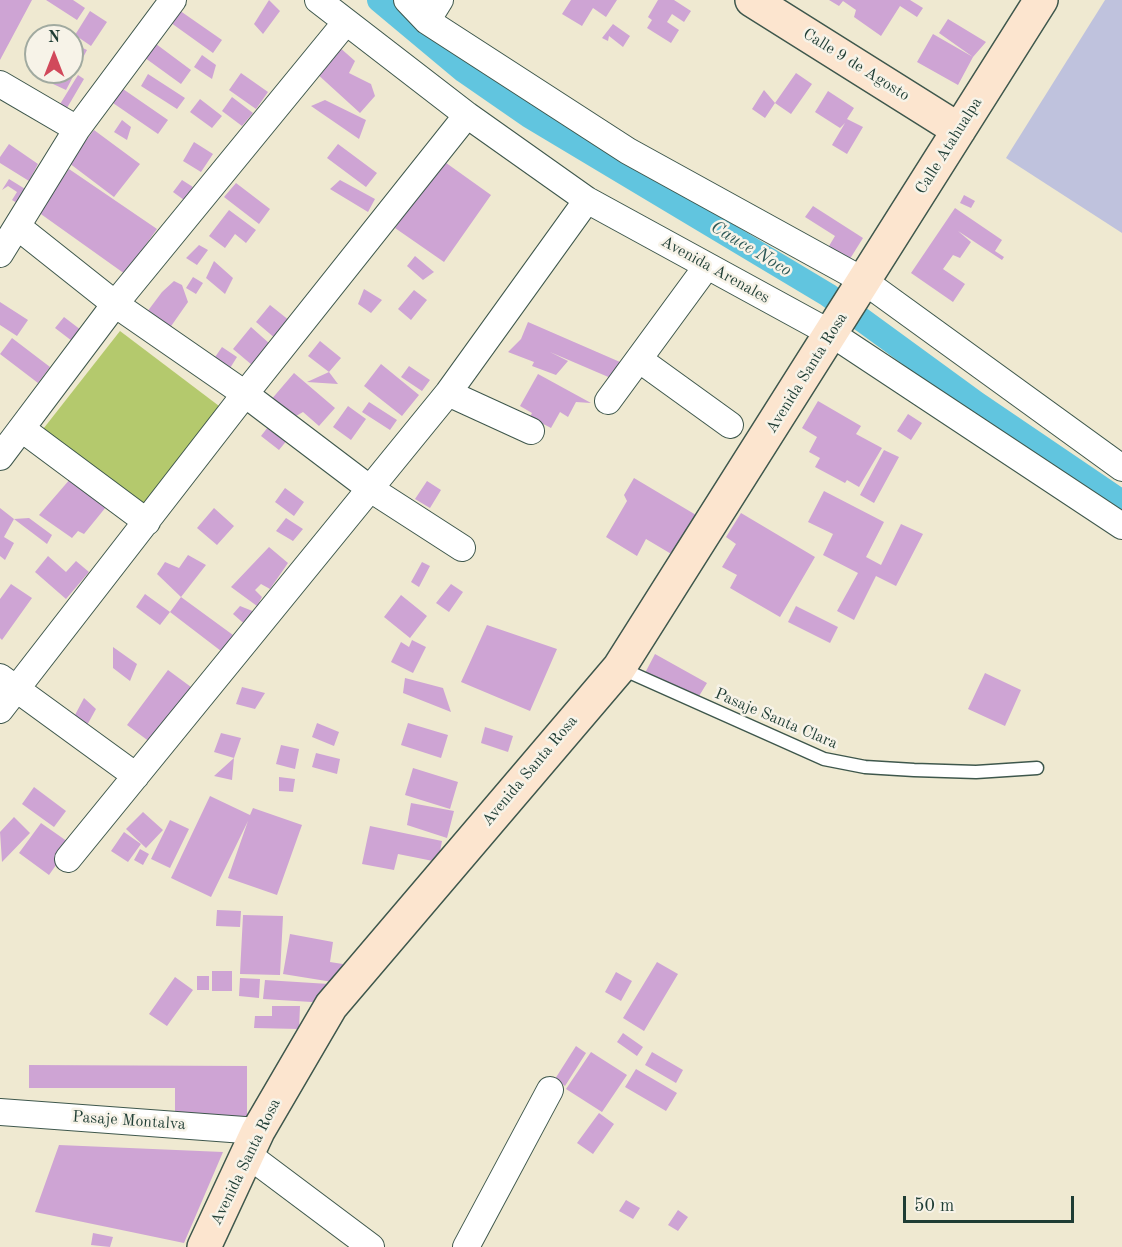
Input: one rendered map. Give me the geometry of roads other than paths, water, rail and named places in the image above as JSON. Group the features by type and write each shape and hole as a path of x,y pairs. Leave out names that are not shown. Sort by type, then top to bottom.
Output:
{"street":[{"path":"0,254 77,129 173,0"},
{"name":"Avenida Arenales","path":"318,0 467,115 587,200 707,266 835,329 1122,526"},
{"path":"407,0 427,21 628,151 860,287 1122,468"},
{"path":"427,21 441,0"},
{"name":"Calle 9 de Agosto","path":"752,0 965,121"},
{"name":"Calle 9 de Agosto","path":"793,0 965,121"},
{"name":"Calle Atahualpa","path":"860,287 1041,0"},
{"path":"0,457 116,304 346,22"},
{"path":"0,84 77,129"},
{"path":"0,710 8,683 147,522 245,394 467,115"},
{"path":"68,859 448,393 587,200"},
{"path":"18,227 116,304 245,394 369,488 462,548"},
{"path":"608,402 707,266"},
{"name":"Avenida Santa Rosa","path":"204,1247 253,1142 330,1006 619,668 860,287"},
{"path":"640,360 730,425"},
{"path":"448,393 531,431"},
{"path":"22,429 147,522"},
{"path":"8,683 135,776"},
{"path":"466,1247 550,1090"},
{"name":"Pasaje Montalva","path":"0,1112 253,1142"},
{"path":"253,1142 371,1247"}],"lane":[{"name":"Pasaje Santa Clara","path":"619,668 824,759 865,767 914,770 976,772 1037,768"}],"waterway":[{"name":"Cauce Noco","path":"379,0 464,71 529,116 828,295 976,403 1122,502"}]}
